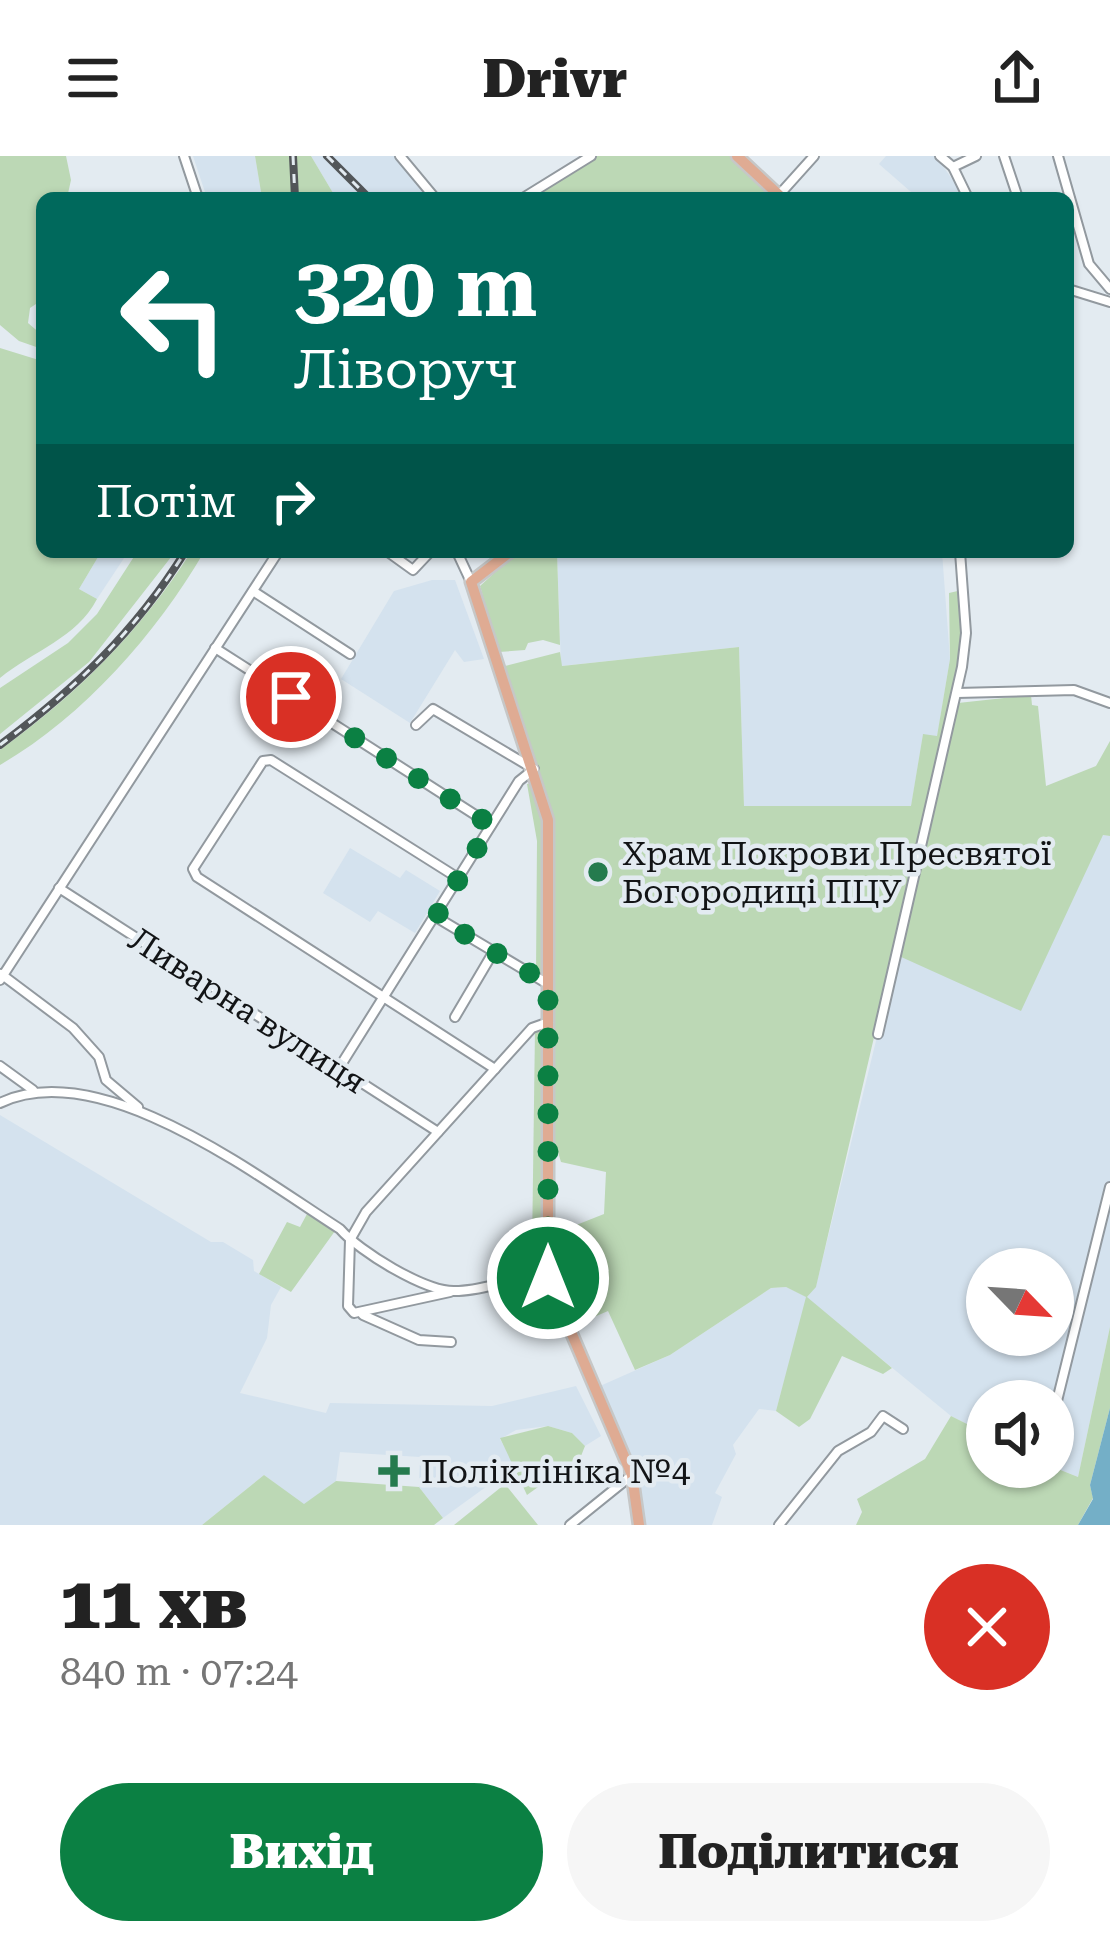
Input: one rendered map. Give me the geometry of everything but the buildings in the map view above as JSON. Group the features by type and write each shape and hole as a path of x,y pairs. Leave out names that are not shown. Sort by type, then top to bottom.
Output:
{"main road":[{"path":"737,156 776,192"},
{"path":"502,558 471,582 548,820 548,1278 632,1474 639,1525"}],"street":[{"path":"184,156 196,192"},
{"path":"400,156 430,192"},
{"path":"533,192 591,156"},
{"path":"783,192 814,156"},
{"path":"940,156 952,167 965,192"},
{"path":"952,167 976,156"},
{"path":"1004,156 1016,192"},
{"path":"1058,156 1068,192"},
{"path":"1074,212 1089,264 1110,289"},
{"path":"1074,291 1110,302"},
{"path":"274,558 1,976 73,1028 99,1057 106,1080 140,1109 273,1186 368,1255 451,1292"},
{"path":"396,558 413,570 424,558"},
{"path":"461,558 471,582"},
{"path":"878,1034 957,693 966,633 960,558"},
{"path":"253,591 350,654"},
{"path":"215,648 491,825"},
{"path":"957,693 1074,690 1110,703"},
{"path":"339,1068 519,782 534,769 433,709 416,725"},
{"path":"458,878 271,760 263,761 194,865 197,877 495,1069"},
{"name":"Ливарна вулиця","path":"59,888 438,1132"},
{"path":"436,917 548,984"},
{"path":"455,1017 494,951"},
{"path":"451,1342 418,1340 348,1306 350,1240 366,1212 532,1028 549,1022"},
{"path":"0,1066 33,1090 140,1109"},
{"path":"0,1103 33,1090"},
{"path":"1062,1380 1110,1187"},
{"path":"361,1314 381,1303 524,1277 548,1278"},
{"path":"779,1525 846,1444 871,1432 884,1416 903,1429"},
{"path":"569,1525 632,1474"}],"shaded area":[{"path":"193,156 255,156 261,192 205,192"},
{"path":"311,156 396,156 424,192 332,192"},
{"path":"886,156 936,156 961,192 911,192 879,164"},
{"path":"97,558 124,558 97,599 79,589"},
{"path":"557,558 942,558 950,659 937,737 923,735 911,807 744,806 739,647 561,666"},
{"path":"432,580 455,580 484,659 464,662 455,650 410,723 341,679 394,591"},
{"path":"1103,835 1110,836 1110,1327 1078,1477 1074,1475 1074,1380 966,1380 966,1424 807,1298 776,1411 759,1409 733,1445 736,1454 715,1493 722,1497 712,1525 645,1525 638,1473 600,1386 670,1355 771,1288 786,1287 807,1297 816,1286 897,955"},
{"path":"350,848 400,878 406,870 440,891 415,933 378,911 370,922 323,893"},
{"path":"0,1115 211,1242 223,1242 253,1260 254,1271 281,1287 271,1305 267,1338 240,1393 326,1413 330,1403 492,1406 576,1386 601,1436 585,1446 572,1433 548,1426 516,1430 500,1439 515,1466 443,1518 419,1487 420,1457 340,1452 336,1481 304,1505 264,1475 202,1525 0,1525"}],"green space":[{"path":"0,156 66,156 68,192 36,192 36,304 30,308 28,323 36,330 36,347 19,341 0,325"},
{"path":"255,156 311,156 332,192 261,192"},
{"path":"594,156 731,156 769,192 536,192"},
{"path":"0,348 36,359 36,558 97,558 79,589 97,599 88,612 66,634 0,678"},
{"path":"133,558 170,558 89,662 0,734 0,688 68,643 97,614"},
{"path":"187,558 200,558 164,613 115,671 60,723 0,765 0,750 105,660"},
{"path":"510,558 557,558 560,645 543,640 528,643 525,650 499,652 480,586"},
{"path":"962,590 960,667 816,1287 807,1297 892,1368 883,1374 842,1356 810,1419 799,1427 776,1411 806,1297 786,1287 771,1288 670,1355 635,1370 608,1311 573,1326 554,1283 556,1233 604,1214 606,1172 561,1162 554,1139 555,820 505,666 560,652 562,666 739,647 744,806 911,806 923,734 937,736 950,659 949,593"},
{"path":"1031,695 1032,705 1038,706 1046,786 1096,766 1110,741 1110,836 1103,835 1021,1011 899,956 958,703"},
{"path":"533,783 545,821 543,976 536,973 537,841 527,784"},
{"path":"544,1028 544,1248 532,1249 535,1029"},
{"path":"307,1214 335,1231 291,1292 259,1274 287,1222 300,1227"},
{"path":"1110,1327 1110,1408 1090,1485 1093,1498 1078,1525 856,1525 862,1512 857,1499 925,1459 951,1416 966,1424 966,1488 1074,1488 1074,1475 1078,1477"},
{"path":"548,1426 572,1433 585,1446 581,1456 527,1495 500,1438"},
{"path":"264,1475 304,1504 336,1481 419,1487 443,1518 434,1525 202,1525"},
{"path":"505,1484 538,1525 454,1525"}],"water":[{"path":"1110,1408 1110,1525 1078,1525 1093,1499 1090,1485"}],"railway":[{"path":"293,156 295,192"},
{"path":"327,156 363,192"},
{"path":"0,745 102,658 181,558"}],"place":[{"name":"Храм Покрови Пресвятої Богородиці ПЦУ","path":"598,872"},
{"name":"Поліклініка №4","path":"394,1471"}],"route":[{"path":"291,697 491,825 436,917 548,984 548,1278"}]}
